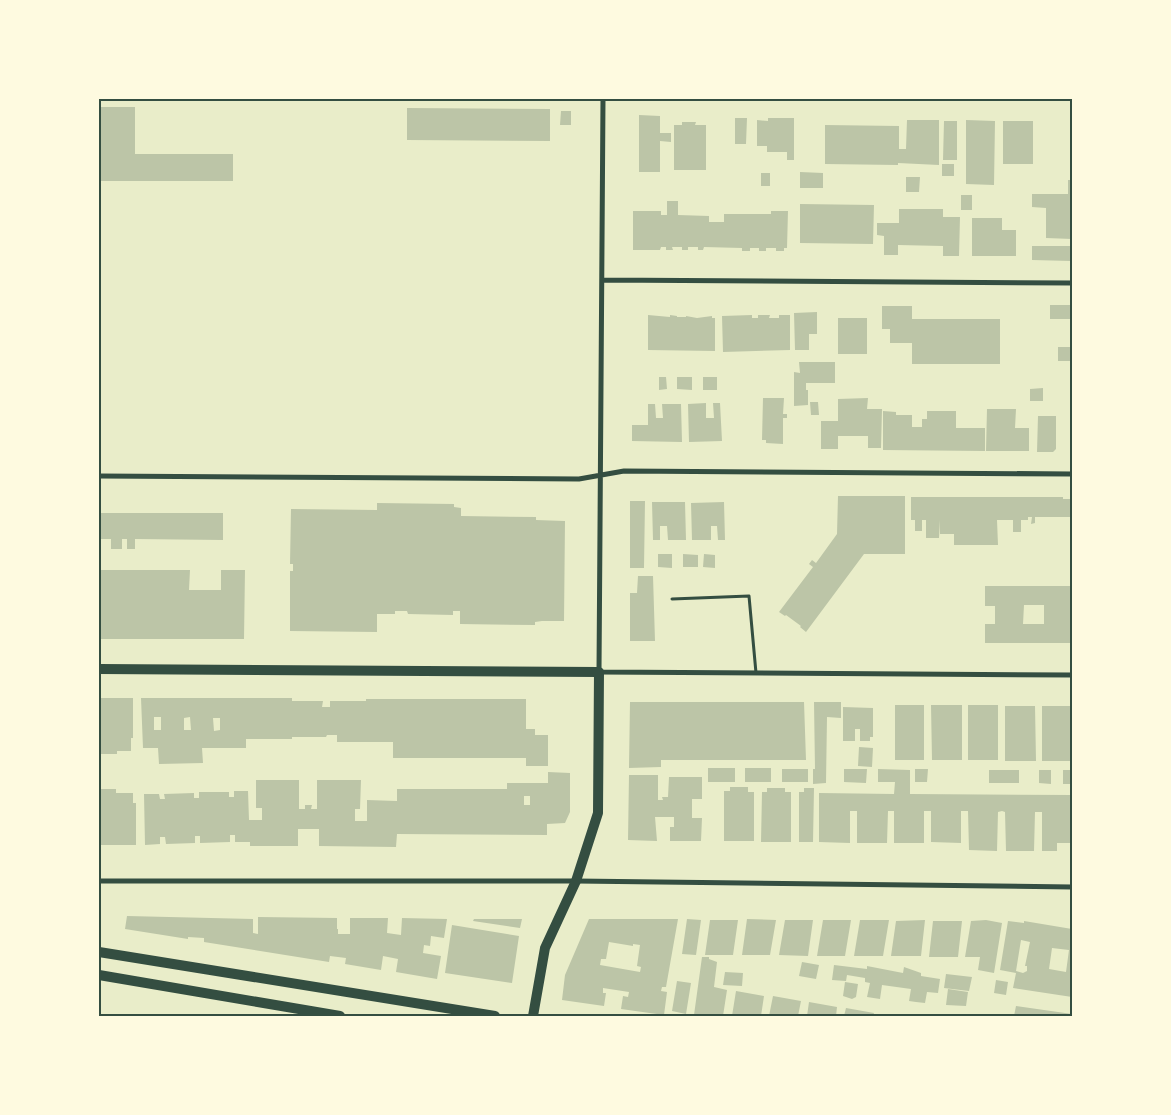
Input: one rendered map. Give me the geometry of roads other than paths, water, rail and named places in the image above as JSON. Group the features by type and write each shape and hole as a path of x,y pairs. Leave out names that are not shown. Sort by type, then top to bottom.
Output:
{"main road":[{"path":"99,669 599,672 598,813 576,881 546,948 533,1016"},
{"path":"99,952 495,1016"},
{"path":"99,975 340,1016"}],"street":[{"path":"603,99 599,672 1072,675"},
{"path":"602,280 1072,283"},
{"path":"99,476 579,479 624,472 1072,474"},
{"path":"99,881 576,881 1072,887"}],"lane":[{"path":"672,599 749,596 756,673"}]}
